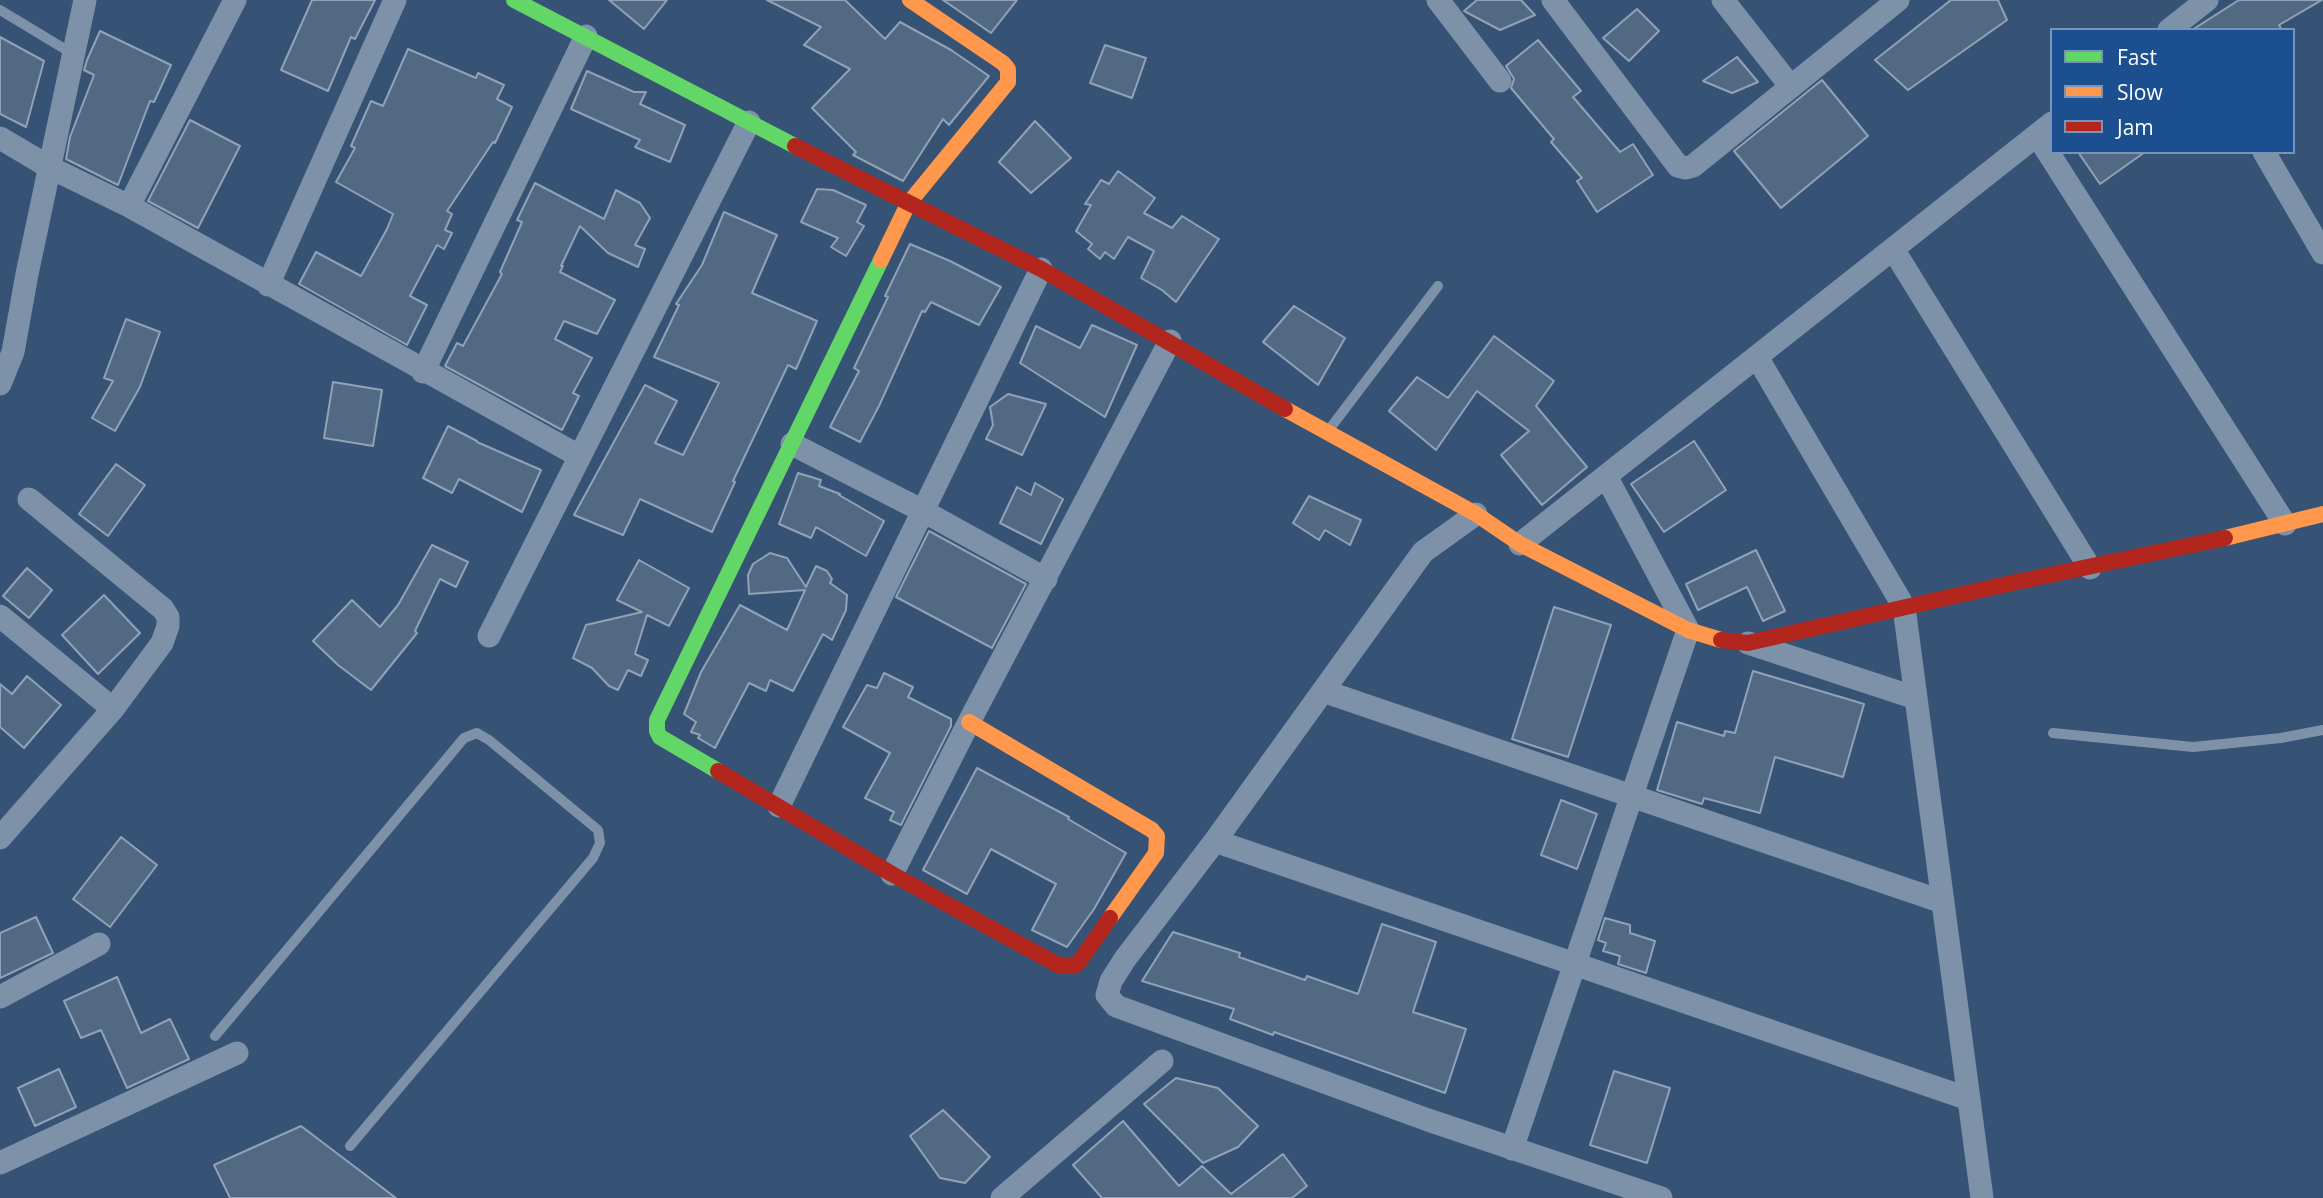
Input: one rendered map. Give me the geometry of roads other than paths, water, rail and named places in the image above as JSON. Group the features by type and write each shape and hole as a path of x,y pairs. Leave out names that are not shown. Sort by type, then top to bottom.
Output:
{"street":[{"path":"0,384 13,352 85,0"},
{"path":"129,206 235,0"},
{"path":"268,285 396,0"},
{"path":"514,0 1041,270 1170,341 1326,433 1476,514 1520,544 1688,629 1723,641 1748,643 1916,698"},
{"path":"910,0 1003,62 1009,75 1004,89 908,204 656,725 660,737 892,874 1058,965 1067,967 1079,962 1156,853 1157,836 1152,830 969,722"},
{"path":"1438,0 1500,81"},
{"path":"1554,0 1682,168 1693,166 1898,0"},
{"path":"1723,0 1791,87"},
{"path":"2182,26 2207,0"},
{"path":"423,372 586,36"},
{"path":"489,636 749,122"},
{"path":"1520,544 2044,129"},
{"path":"0,138 49,167 129,206 423,372 579,456"},
{"path":"2059,154 2285,524"},
{"path":"2265,154 2323,253"},
{"path":"1893,249 2090,568"},
{"path":"779,806 1041,270"},
{"path":"892,874 1170,341"},
{"path":"1757,357 1904,607 1983,1198"},
{"path":"792,444 923,511 1046,579"},
{"path":"1512,1149 1688,629 1606,476"},
{"path":"0,838 113,709 162,643 168,626 168,617 163,609 29,499"},
{"path":"1476,514 1423,552 1215,841 1125,959 1111,981 1107,995 1116,1006 1512,1149 1661,1198"},
{"path":"1748,643 2170,551 2323,514"},
{"path":"0,616 113,709"},
{"path":"1323,691 1943,902"},
{"path":"1215,841 1969,1099"},
{"path":"0,997 99,944"},
{"path":"0,1163 237,1054"},
{"path":"1002,1198 1163,1062"}],"lane":[{"path":"0,10 73,54"},
{"path":"1326,433 1438,286"},
{"path":"2053,733 2193,747 2281,738 2323,730"},
{"path":"215,1036 464,738 477,733 489,740 598,830 600,843 593,858 350,1146"}]}
